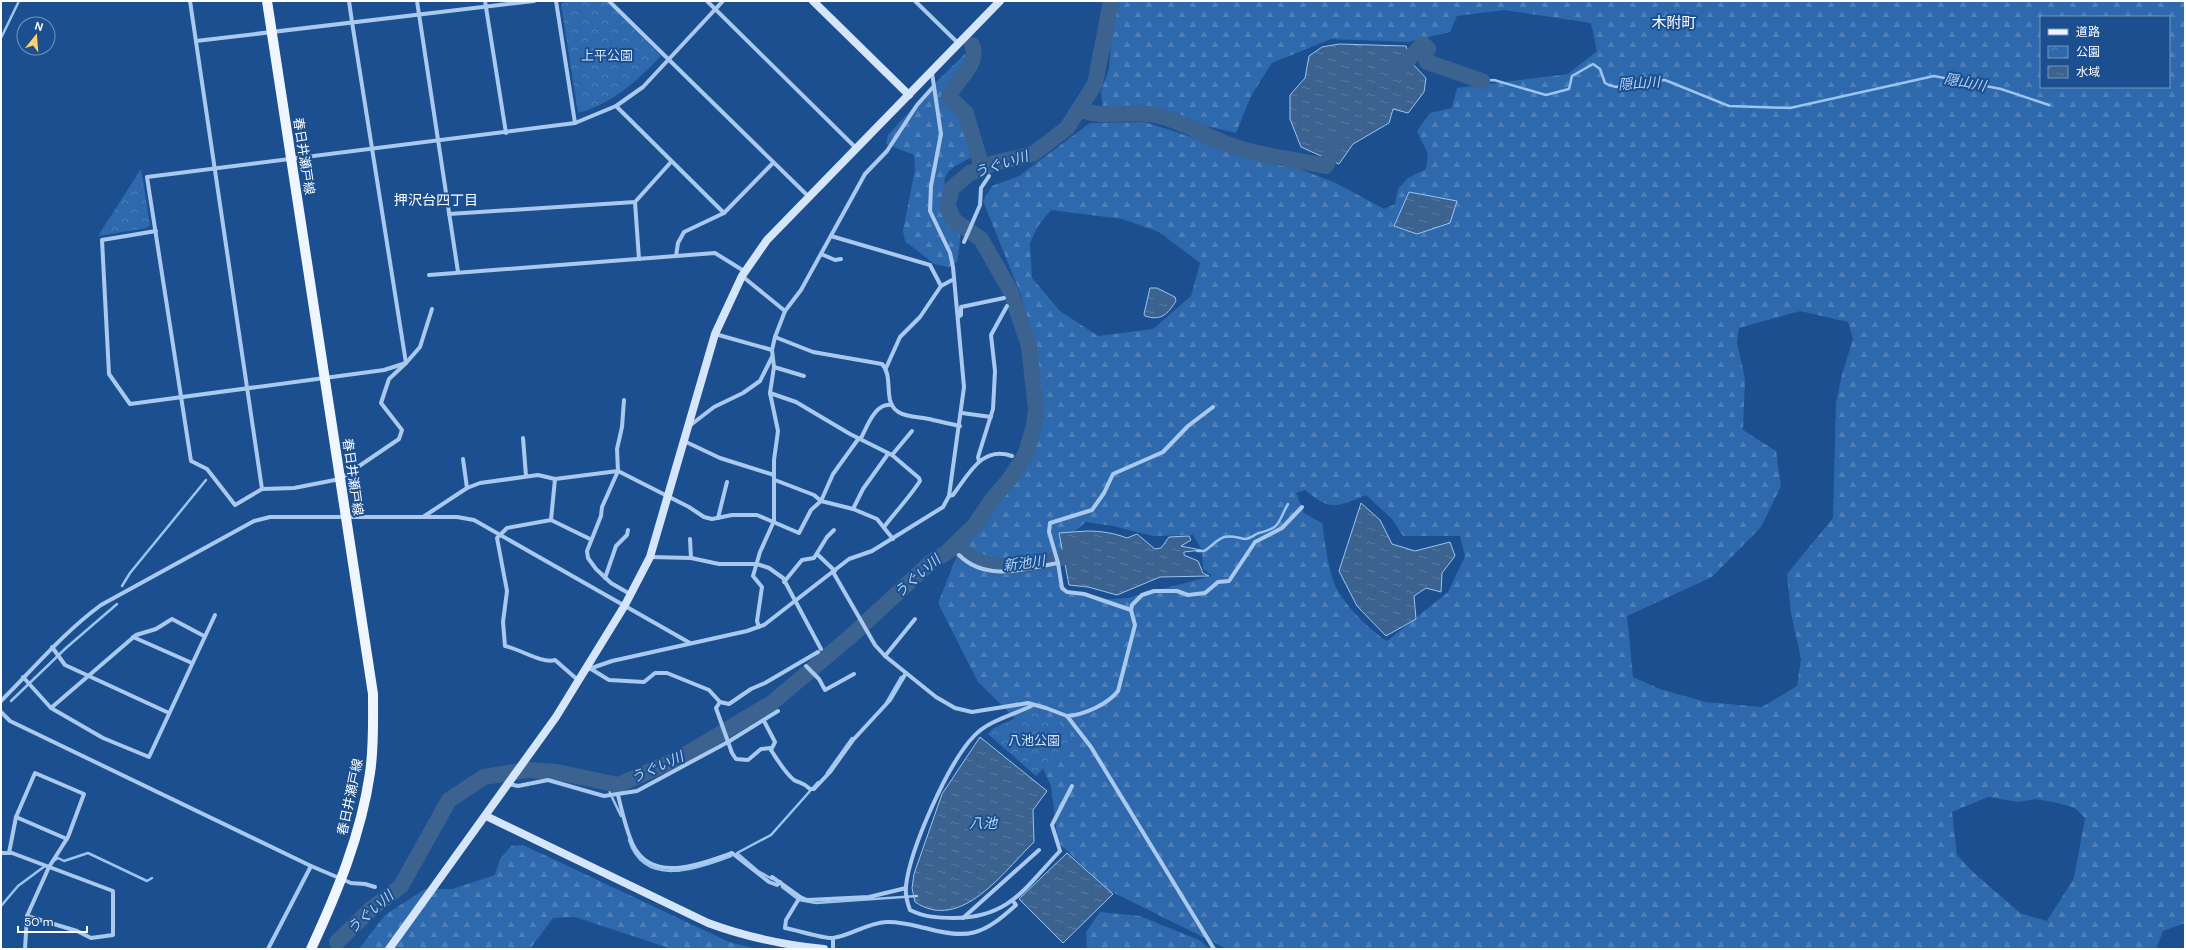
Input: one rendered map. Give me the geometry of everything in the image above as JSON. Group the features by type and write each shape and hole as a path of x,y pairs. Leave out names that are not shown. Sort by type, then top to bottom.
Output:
{"main road":[{"name":"春日井瀬戸線","path":"267,1 373,694 373,735 370,774 362,813 342,880 311,949"}],"street":[{"path":"190,1 262,489"},
{"path":"349,1 406,363"},
{"path":"417,1 458,272"},
{"path":"485,1 506,133"},
{"path":"196,41 534,1"},
{"path":"556,1 575,124"},
{"path":"609,1 809,197"},
{"path":"707,1 857,149"},
{"path":"432,309 420,347 406,363 389,378 381,403 402,430 399,439 340,479 294,488 262,489 234,505 207,470 191,461 147,177 575,124 616,106 643,87 723,1"},
{"path":"813,1 909,96"},
{"path":"915,1 959,44"},
{"path":"389,949 510,784 589,670 631,594 650,557 715,334 732,294 743,274 767,240 932,73 1000,1"},
{"path":"589,670 612,662 764,625 849,559 872,551 943,507 949,496 962,414 964,369 950,253 930,211 931,186 941,134 932,73"},
{"path":"758,627 757,621 762,587 753,576 760,552 774,521 774,460 778,431 770,393 774,367 772,350 775,337 785,311 801,290 865,174 886,151 917,105 934,86"},
{"path":"616,106 724,213"},
{"path":"449,214 635,202 671,162"},
{"path":"676,256 678,243 684,232 724,213 773,163"},
{"path":"964,242 980,205 981,188 989,176"},
{"path":"635,202 639,259"},
{"path":"156,232 102,240 109,374 130,404 384,370 406,363"},
{"path":"831,236 930,265 938,277 941,286"},
{"path":"429,275 715,253 743,274 785,311"},
{"path":"821,254 835,260 841,260"},
{"path":"954,279 941,286 920,317 900,337 886,368 889,396 892,405 904,417 925,418 960,426"},
{"path":"958,317 961,315 961,307 1004,298"},
{"path":"979,461 978,457 993,408 995,371 991,335 1007,306"},
{"path":"715,334 772,350"},
{"path":"775,337 812,352 878,362 886,368"},
{"path":"688,428 714,407 743,393 760,381 773,356"},
{"path":"774,367 804,376"},
{"path":"770,393 796,402 890,454 919,478 920,481 906,503 900,506 884,527"},
{"path":"624,400 622,427 617,449 618,471 590,539 587,551 588,558 605,578 631,594"},
{"path":"423,517 467,488 480,482 509,480 526,476 538,476 555,479 618,471 630,475 667,497 689,507 704,517 718,518 732,515 757,515 799,533 811,510 821,501 833,474 860,438 874,414 883,407 892,405"},
{"path":"1131,610 1084,594 1067,592 1062,588 1058,563 1049,532 1050,523 1092,510 1104,493 1113,474 1163,452 1188,426 1213,407"},
{"path":"962,414 991,417"},
{"path":"853,509 863,489 890,454 912,431"},
{"path":"524,438 526,476"},
{"path":"684,441 720,458 775,477 821,501 853,509 877,519 893,538"},
{"path":"949,496 953,495 979,461 992,453 1004,453 1012,456"},
{"path":"463,459 467,488"},
{"path":"550,520 555,479"},
{"path":"718,518 727,482"},
{"path":"817,554 834,571 866,630 885,656 936,697 955,708 972,712 1028,703 1067,716 1077,716 1112,699 1118,691 1135,625 1131,610 1132,605 1142,595 1154,591 1168,590 1188,594 1205,593 1218,582 1229,581 1255,542 1282,528 1302,508"},
{"path":"1,700 78,622 101,605 254,521 270,517 457,517 474,520 691,643"},
{"path":"580,681 555,660 549,662 519,649 505,646 503,622 508,591 497,538 507,528 550,520 590,539"},
{"path":"605,578 616,546 627,535 628,530"},
{"path":"784,582 802,560 814,558 827,537 834,530"},
{"path":"690,539 691,558"},
{"path":"959,555 980,569 991,572 1013,571 1058,563"},
{"path":"589,670 609,680 644,682 655,673 667,673 709,690 720,702 729,704 750,689 765,683 819,650 812,630 794,602 784,582 769,568 757,564 720,564 691,558 650,557"},
{"path":"23,677 51,708 103,738 149,757 215,615"},
{"path":"51,708 133,637 156,629 172,619 204,636"},
{"path":"885,656 915,619"},
{"path":"133,637 192,663"},
{"path":"52,648 65,665 169,712"},
{"path":"806,666 818,679 825,690 854,674"},
{"path":"720,702 716,708 720,724 736,759 748,760 761,749 770,748 794,780 803,782 810,789 814,789 830,772 853,740 890,700 906,673"},
{"path":"1034,705 992,723 975,735 964,748 940,791 911,861 906,888 910,910 919,915 938,918 964,918 986,915 1013,901 1060,851 1052,826 1072,786"},
{"path":"510,784 518,786 548,780 604,796 637,791 728,742 778,711"},
{"path":"1,712 10,721 310,866 342,880 375,887"},
{"path":"1067,716 1091,747 1214,949"},
{"path":"764,721 775,742 771,750"},
{"path":"9,853 16,817 35,773 84,794 67,839 49,867 28,916 25,949"},
{"path":"618,795 634,846 646,862 660,867 685,868 732,853 769,882 777,885 780,882"},
{"path":"486,816 708,923 741,935 773,943 824,949"},
{"path":"16,817 67,839"},
{"path":"964,918 1039,850"},
{"path":"1,853 9,853 113,891 113,935 91,938 77,931 28,916"},
{"path":"268,949 310,866"},
{"path":"772,877 800,897 807,900 869,897 906,888"},
{"path":"800,897 786,920 785,928 833,938 865,926 885,922 904,923 957,934 978,933 994,925 1016,905 1013,901"},
{"path":"832,949 833,938"}],"green space":[{"name":"上平公園","path":"568,1 606,1 661,56 633,83 613,97 602,104 578,113 561,4"},
{"path":"1114,1 2185,1 2185,923 2163,931 2156,949 1227,949 1108,890 1058,842 1051,786 1025,728 978,682 938,603 962,543 1008,489 1035,441 1039,382 1029,326 1021,295 983,201 992,186 1019,176 1090,123 1145,122 1256,158 1297,168 1336,183 1384,209 1395,204 1398,189 1408,178 1426,169 1428,154 1417,131 1430,113 1452,108 1457,88 1568,74 1597,51 1591,23 1504,10 1457,16 1450,32 1408,42 1331,39 1272,63 1251,96 1236,133 1194,123 1154,108 1103,109 1101,92 1109,69","holes":["1051,210 1122,219 1159,232 1200,263 1191,296 1153,329 1098,336 1060,311 1032,278 1030,243 1038,226","1800,311 1848,322 1853,339 1842,374 1836,403 1833,518 1787,574 1791,613 1801,659 1797,686 1762,707 1705,702 1660,689 1633,677 1627,616 1712,577 1761,527 1781,486 1776,451 1743,430 1745,379 1737,342 1739,328","1305,490 1322,502 1334,505 1366,495 1392,519 1403,536 1460,536 1465,556 1448,592 1387,641 1372,630 1348,606 1342,597 1331,573 1322,523 1304,513 1296,493","1086,522 1113,526 1153,536 1193,535 1202,550 1203,569 1212,576 1128,598 1093,600 1064,589 1058,564 1064,540","1988,797 2018,802 2036,799 2075,808 2085,818 2074,878 2047,921 2020,913 1973,872 1957,855 1952,812"]},
{"path":"966,53 970,56 971,60 958,84 956,95 974,145 975,153 948,172 945,180 946,188 957,207 960,221 960,241 957,262 949,267 934,264 905,241 903,231 915,169 914,155 886,144 888,135 938,80"},
{"path":"141,169 150,225 147,228 98,236"},
{"name":"八池公園","path":"1033,710 1060,723 1072,738 1036,776 988,734 994,728"},
{"path":"523,845 729,942 757,949 672,949 575,917 553,918 530,949 359,949 385,915 425,889 452,889 495,875 500,859 511,846"},
{"path":"1100,912 1140,916 1199,940 1210,949 1087,949 1086,932"}],"water":[{"path":"1339,44 1406,46 1411,62 1426,78 1424,92 1408,113 1393,109 1389,123 1353,144 1339,164 1301,147 1290,119 1290,95 1305,78 1309,56 1322,47"},
{"path":"1409,192 1457,201 1450,223 1417,234 1394,226"},
{"path":"1150,288 1157,288 1175,297 1176,301 1170,310 1163,316 1155,318 1145,316 1144,314"},
{"path":"1361,503 1380,520 1392,544 1415,551 1450,542 1455,556 1442,573 1441,592 1426,588 1414,596 1416,619 1386,636 1357,606 1339,571"},
{"path":"1097,531 1127,538 1137,534 1155,549 1161,548 1169,537 1189,536 1191,540 1181,546 1201,550 1184,552 1184,555 1198,561 1203,573 1209,576 1160,577 1117,595 1088,587 1069,585 1059,533"},
{"name":"八池","path":"980,737 1047,791 1033,810 1034,842 995,882 965,904 949,910 932,910 915,902 912,888 914,874 942,794"},
{"path":"1067,853 1113,894 1063,943 1019,899"}],"waterway":[{"path":"1,38 19,1"},
{"name":"うぐい川","path":"337,942 371,909 401,886 449,800 484,777 528,770 557,772 618,785 680,758 773,702 851,636 931,562 946,553 974,526 994,497 1009,480 1026,453 1034,425 1036,410 1029,346 1010,290 981,239 955,221 947,208 952,188 970,173 994,163 1033,154 1067,128 1095,84 1111,1"},
{"name":"隠山川","path":"1396,72 1423,44 1428,49 1425,54 1427,62 1482,81"},
{"path":"972,45 974,52 970,66 949,97 966,113 982,168"},
{"name":"隠山川","path":"1482,81 1494,80 1546,95 1569,89 1572,76 1593,64 1600,69 1605,83 1616,87 1637,82 1665,80 1729,106 1790,108 1934,76 2001,89 2049,105"},
{"path":"1080,109 1097,114 1146,113 1155,115 1187,126 1228,145 1271,156 1326,166 1334,145 1338,140"},
{"path":"122,586 130,573 206,480"},
{"path":"1197,551 1204,551 1218,540 1227,536 1247,539 1272,529 1278,523 1288,504"},
{"name":"新池川","path":"955,545 969,556 983,563 997,566 1028,565 1075,555"},
{"path":"11,701 66,648 117,604"},
{"path":"886,703 901,677"},
{"path":"827,773 852,738"},
{"path":"772,879 758,871 737,853 771,835 818,782"},
{"path":"609,785 610,793 621,816"},
{"path":"629,840 636,855 646,865 659,870 673,871 688,869 703,866 731,856"},
{"path":"55,860 58,858 64,861 88,853 147,881 152,878"},
{"path":"1,906 18,886 45,866"},
{"path":"782,887 799,900 816,903 917,896"}],"district":[{"name":"木附町","path":"1674,23"},
{"name":"押沢台四丁目","path":"436,200"}]}
